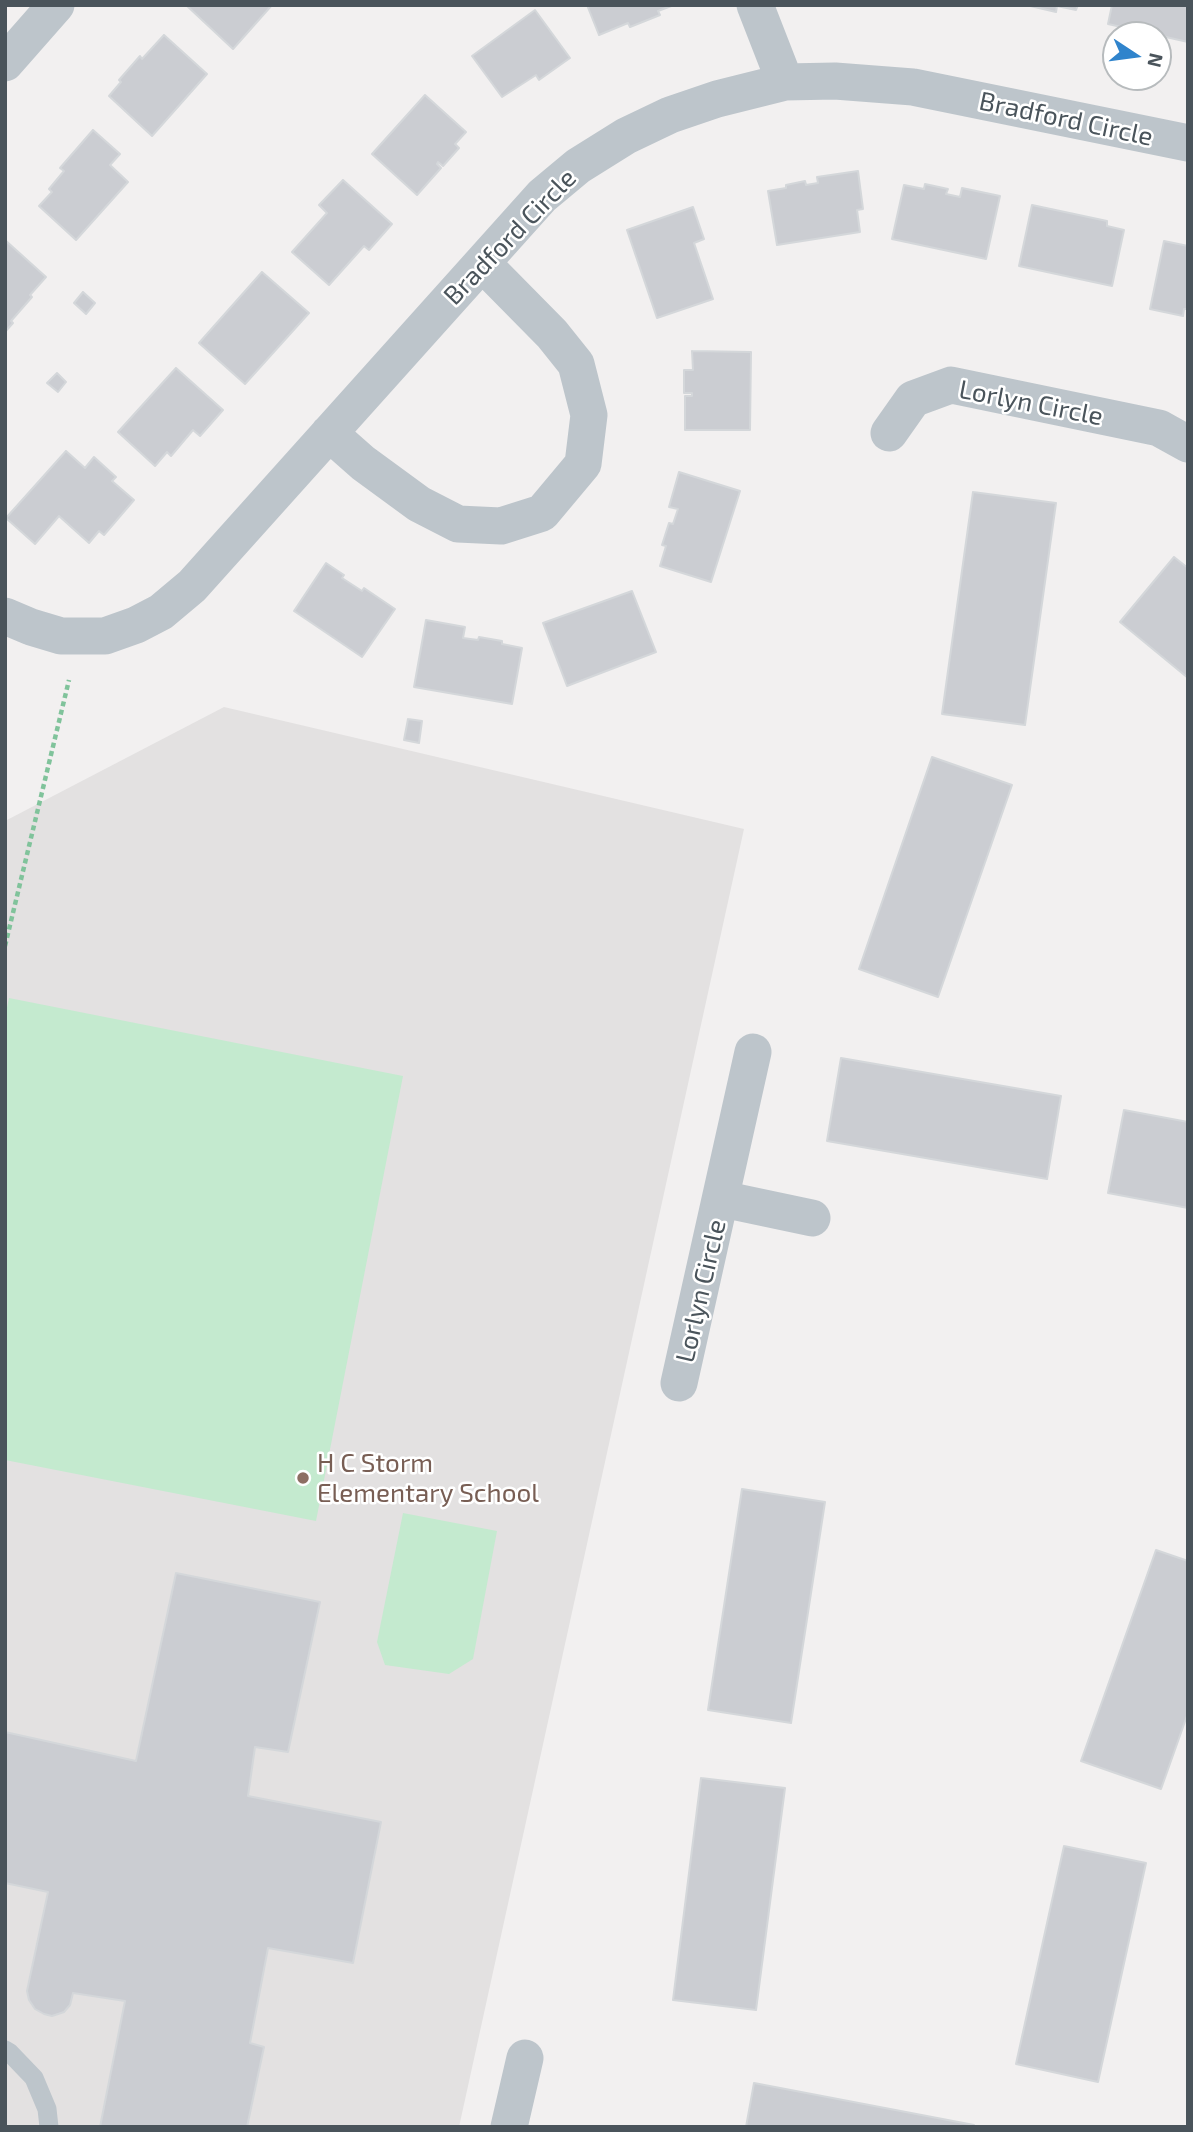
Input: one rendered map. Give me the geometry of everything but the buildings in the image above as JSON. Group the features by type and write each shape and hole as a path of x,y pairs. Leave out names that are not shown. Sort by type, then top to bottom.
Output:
{"street":[{"path":"755,5 785,82"},
{"path":"5,63 41,10"},
{"name":"Bradford Circle","path":"18,622 61,636 106,636 161,612 192,586 542,196 579,166 626,136 670,115 717,99 785,82 835,81 913,87 1188,143"},
{"path":"329,433 363,463 419,503 458,524 501,526 542,513 583,464 589,415 576,364 552,334 482,263"},
{"name":"Lorlyn Circle","path":"889,433 914,398 951,386 1159,428 1188,444"},
{"name":"Lorlyn Circle","path":"679,1383 754,1052"},
{"name":"Lorlyn Circle","path":"722,1199 812,1218"},
{"path":"509,2127 525,2058"}],"lane":[{"path":"5,2050 34,2078 47,2109 48,2127"}],"path":[{"path":"5,946 69,680"}],"shaded area":[{"name":"H C Storm Elementary School","path":"224,707 744,829 459,2127 5,2127 5,821"}],"green space":[{"path":"9,998 403,1076 316,1521 5,1460 5,1017"},
{"path":"403,1513 497,1531 473,1659 449,1674 385,1665 377,1642"}],"place":[{"name":"H C Storm Elementary School","path":"303,1478"}]}
